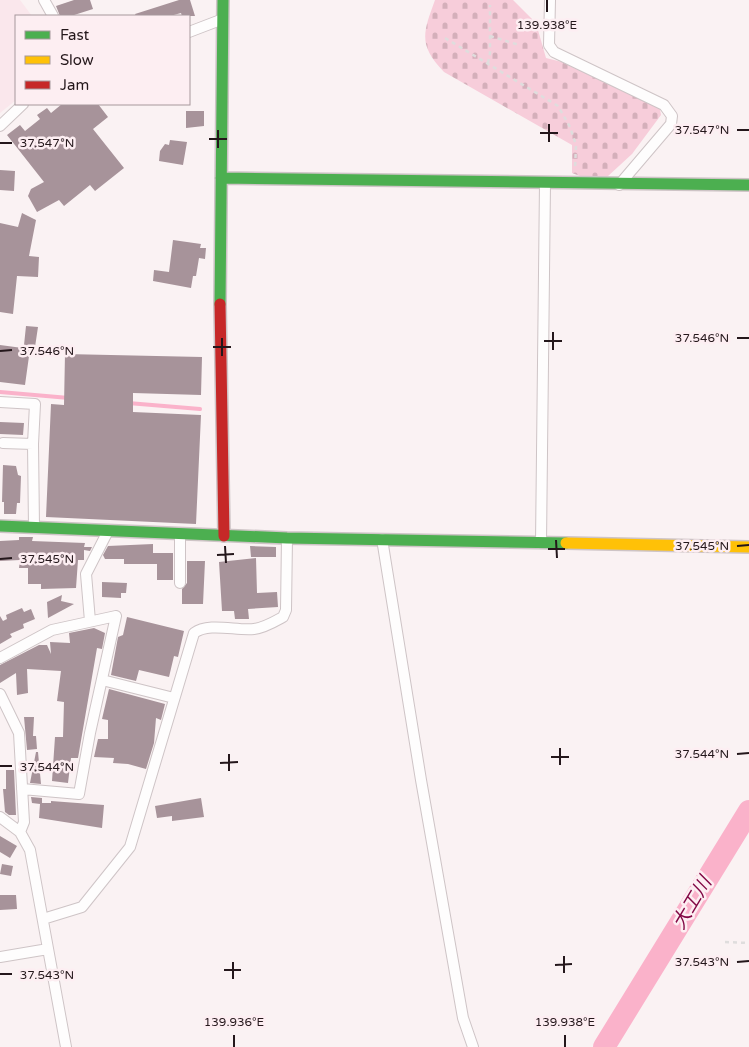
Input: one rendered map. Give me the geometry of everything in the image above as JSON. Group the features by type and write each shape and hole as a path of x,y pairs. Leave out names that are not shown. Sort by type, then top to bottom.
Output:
{"street":[{"path":"44,0 52,15"},
{"path":"223,0 220,308 224,536"},
{"path":"550,0 549,45 554,52 664,104 672,116 671,124 619,185"},
{"path":"190,32 223,19"},
{"path":"0,126 22,105"},
{"path":"222,178 619,185 749,185"},
{"path":"541,543 545,183"},
{"path":"0,402 35,404 33,444 34,527"},
{"path":"3,443 33,444"},
{"path":"0,526 287,538 749,547"},
{"path":"90,621 86,574 108,531"},
{"path":"180,534 180,583"},
{"path":"42,919 82,907 130,847 191,639 198,630 252,629 263,627 284,617 286,610 287,538"},
{"path":"382,539 421,780 462,1008 473,1047"},
{"path":"0,658 52,630 116,616 79,794 22,788"},
{"path":"102,680 174,698"},
{"path":"0,694 19,733 24,822 20,832"},
{"path":"0,817 20,832 30,850 66,1047"},
{"path":"0,957 48,949"}],"path":[{"path":"488,63 490,5"},
{"path":"490,36 519,45"},
{"path":"445,38 558,106 570,127 576,145 574,184"},
{"path":"724,942 749,943"}],"shaded area":[{"path":"0,0 20,0 31,15 15,15 15,101 0,113"}],"green space":[{"path":"435,0 513,0 536,23 546,58 562,62 660,109 661,115 632,154 607,177 580,176 572,173 572,145 444,72 436,63 430,54 425,38"}],"building":[{"path":"74,0 90,0 93,9 74,15 60,15 56,6"},
{"path":"179,0 190,0 195,16 182,15 181,13 174,15 135,14"},
{"path":"61,105 99,105 108,117 93,129 124,168 95,191 90,185 64,206 59,200 37,212 28,196 31,189 44,182 7,135 20,125 25,131 40,119 37,115 47,108 51,113"},
{"path":"186,111 204,111 204,126 186,128"},
{"path":"170,140 187,142 183,165 159,161 160,151 165,144 169,145"},
{"path":"0,170 15,171 14,191 0,190"},
{"path":"22,213 36,220 29,256 39,257 38,277 17,276 13,314 0,312 0,223 18,227"},
{"path":"173,240 201,244 200,248 206,248 205,259 199,258 196,276 193,276 191,288 153,281 154,270 169,272"},
{"path":"26,326 38,327 35,347 24,345"},
{"path":"0,345 30,349 25,385 0,382"},
{"path":"65,354 202,357 201,395 133,393 133,412 201,415 196,524 46,517 51,404 64,405"},
{"path":"0,422 24,423 23,435 0,434"},
{"path":"3,465 16,466 18,475 21,476 20,503 17,503 16,514 4,514 4,502 2,502"},
{"path":"19,537 33,537 32,541 85,543 84,547 92,547 90,551 84,550 84,560 78,560 76,588 41,589 41,584 28,584 28,568 19,568 20,560 0,561 0,541 19,540"},
{"path":"153,544 153,553 173,553 173,580 157,580 157,564 124,564 124,559 105,559 103,555 108,546"},
{"path":"250,546 276,547 276,557 251,557"},
{"path":"256,558 257,593 277,592 278,607 248,609 249,619 235,619 234,611 222,611 219,562"},
{"path":"187,561 205,561 203,604 182,604 182,589 187,583"},
{"path":"102,582 127,583 126,593 121,593 121,598 102,597"},
{"path":"62,595 61,601 74,604 48,618 47,602"},
{"path":"22,608 24,612 31,609 35,619 23,624 24,628 10,634 12,637 0,644 0,616 3,621 7,619 6,615"},
{"path":"127,617 184,631 178,657 174,656 169,677 139,670 136,681 111,675 118,637 123,635"},
{"path":"94,628 105,633 102,649 97,648 78,758 71,758 68,783 52,781 55,737 63,737 64,702 57,701 61,671 27,669 28,693 17,695 16,673 0,683 0,665 39,645 47,645 51,654 50,642 70,643 69,633"},
{"path":"109,689 165,704 161,720 156,718 154,743 146,769 128,764 113,763 114,758 94,757 98,739 108,739 108,720 102,719"},
{"path":"24,717 34,717 33,736 36,736 37,749 27,750"},
{"path":"36,752 38,752 41,784 30,783"},
{"path":"6,770 14,770 16,815 9,815 5,812 3,789 6,789"},
{"path":"31,797 42,798 42,803 51,803 51,801 104,805 102,828 39,818 40,804 32,803"},
{"path":"201,798 204,817 172,821 172,816 157,818 155,806"},
{"path":"0,836 17,846 10,858 0,852"},
{"path":"2,864 13,866 11,876 0,874"},
{"path":"0,895 16,895 17,909 0,910"}],"waterway":[{"path":"0,392 69,398"},
{"path":"128,403 200,409"},
{"name":"大工川","path":"604,1047 749,811"}],"traffic: fast":[{"path":"220,304 223,0"},
{"path":"221,178 749,185"},
{"path":"0,526 287,538 566,543"}],"traffic: slow":[{"path":"566,543 749,547"}],"traffic: jam":[{"path":"220,304 224,536"}]}
